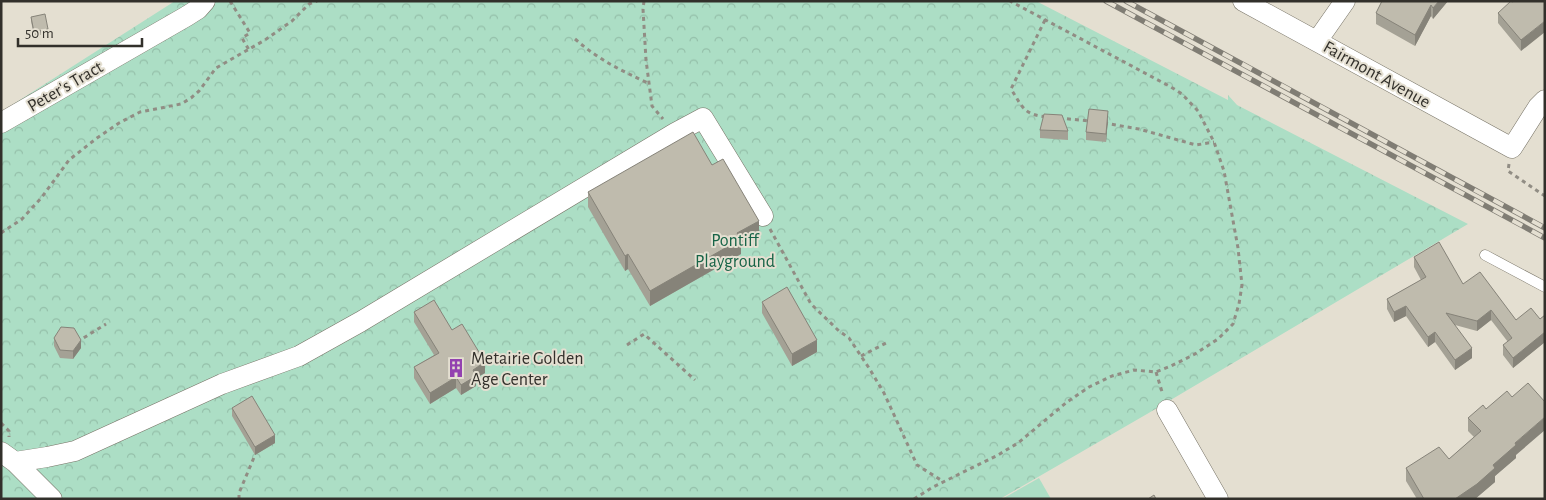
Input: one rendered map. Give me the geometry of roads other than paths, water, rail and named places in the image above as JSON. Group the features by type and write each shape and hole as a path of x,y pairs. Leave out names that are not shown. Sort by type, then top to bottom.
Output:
{"street":[{"name":"Peter's Tract","path":"1,123 187,16 198,9 205,1"},
{"name":"Fairmont Avenue","path":"1243,1 1512,148 1538,107 1545,100"},
{"path":"1317,41 1345,1"},
{"path":"8,457 47,457 75,451 222,384 299,356 360,322 675,132 703,118 763,216"},
{"path":"1167,410 1218,499"},
{"path":"8,457 52,499"}],"lane":[{"path":"1485,254 1545,287"}],"railway":[{"path":"1106,1 1545,238"},
{"path":"1126,1 1545,228"}],"place":[{"name":"Metairie Golden Age Center","path":"456,368"}],"park label":[{"name":"Pontiff Playground","path":"735,250"}]}
